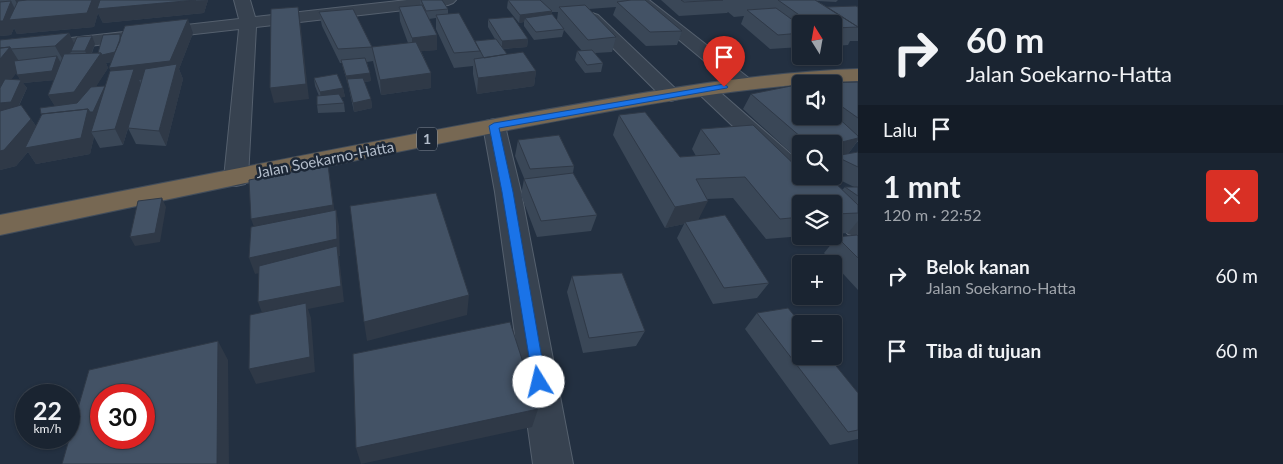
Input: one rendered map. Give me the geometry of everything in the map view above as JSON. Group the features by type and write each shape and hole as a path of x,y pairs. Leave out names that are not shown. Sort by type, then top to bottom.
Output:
{"highway":[{"name":"Jalan Soekarno-Hatta","path":"0,225 494,126 671,94 742,83 858,75"}],"street":[{"path":"236,178 248,22 242,0"},
{"path":"0,51 448,0"},
{"path":"639,0 742,83"},
{"path":"592,18 671,94"},
{"path":"706,90 792,168"},
{"path":"494,126 508,192 552,464"},
{"path":"811,185 823,195"},
{"path":"842,212 858,227"}],"building":[{"path":"92,0 87,13 9,20 18,1"},
{"path":"100,0 196,0 97,9"},
{"path":"421,0 442,0 448,9 426,11"},
{"path":"508,0 540,0 552,11 520,15"},
{"path":"645,0 682,31 650,32 617,2"},
{"path":"681,0 723,0 684,2"},
{"path":"778,0 815,0 839,15 799,15"},
{"path":"11,1 3,21 0,21 0,2"},
{"path":"422,5 437,35 412,38 399,7"},
{"path":"585,5 616,37 588,40 559,7"},
{"path":"298,7 306,84 270,88 271,9"},
{"path":"827,7 858,7 858,27 842,15"},
{"path":"776,8 792,20 792,34 778,35 747,10"},
{"path":"353,9 372,47 338,49 319,12"},
{"path":"459,13 480,51 454,53 436,15"},
{"path":"552,14 564,29 536,32 525,18"},
{"path":"513,17 528,39 502,41 488,19"},
{"path":"842,17 858,27 842,28"},
{"path":"188,19 170,61 109,68 125,26"},
{"path":"69,33 55,46 0,48 0,40"},
{"path":"120,34 120,41 115,52 102,55 98,53 103,35"},
{"path":"92,36 85,51 71,51 77,37"},
{"path":"496,39 507,54 484,58 475,41"},
{"path":"416,42 431,73 380,80 372,47"},
{"path":"10,47 0,59 0,48"},
{"path":"592,50 603,63 587,65 577,51"},
{"path":"523,52 536,71 478,78 474,59"},
{"path":"101,53 74,92 48,95 64,54"},
{"path":"57,56 52,71 17,75 14,61"},
{"path":"365,58 370,73 346,76 341,60"},
{"path":"177,64 159,131 128,128 145,69"},
{"path":"134,69 115,129 91,132 110,71"},
{"path":"337,74 343,88 320,92 314,78"},
{"path":"363,78 371,99 353,103 347,79"},
{"path":"5,79 21,80 11,102 0,103 0,88"},
{"path":"842,82 858,82 858,118 842,107"},
{"path":"105,86 93,112 90,112 88,109 41,114 40,108 77,103 91,87"},
{"path":"792,86 792,125 842,125 842,121 858,138 842,142 842,135 799,135 751,94"},
{"path":"339,94 344,103 317,105 317,96"},
{"path":"21,105 31,119 4,150 0,151 0,111"},
{"path":"88,109 81,138 25,148 42,114"},
{"path":"645,112 680,157 720,154 701,129 753,125 792,162 792,185 837,185 858,205 858,213 842,214 842,195 792,195 792,218 780,219 745,177 696,179 708,201 675,207 619,115"},
{"path":"559,135 574,166 530,169 518,140"},
{"path":"858,152 858,167 842,159 842,155"},
{"path":"328,165 333,205 251,219 249,180"},
{"path":"573,173 597,215 541,221 524,179"},
{"path":"845,187 858,187 858,196"},
{"path":"436,193 469,295 364,322 350,206"},
{"path":"162,198 155,233 130,237 138,201"},
{"path":"336,210 337,239 249,258 251,227"},
{"path":"725,215 769,283 724,288 685,222"},
{"path":"842,236 858,236 858,258 842,242"},
{"path":"337,246 341,286 258,302 259,266"},
{"path":"622,273 645,331 589,338 572,276"},
{"path":"306,303 310,357 249,369 250,315"},
{"path":"788,308 794,315 792,315 792,359 757,313"},
{"path":"510,322 538,409 356,448 353,354"},
{"path":"218,341 217,464 62,464 66,449 80,449 80,401 89,370"},
{"path":"797,365 835,365 858,393 858,430 848,432"}],"route":[{"path":"539,382 508,192 494,126 671,94 724,87"}]}
